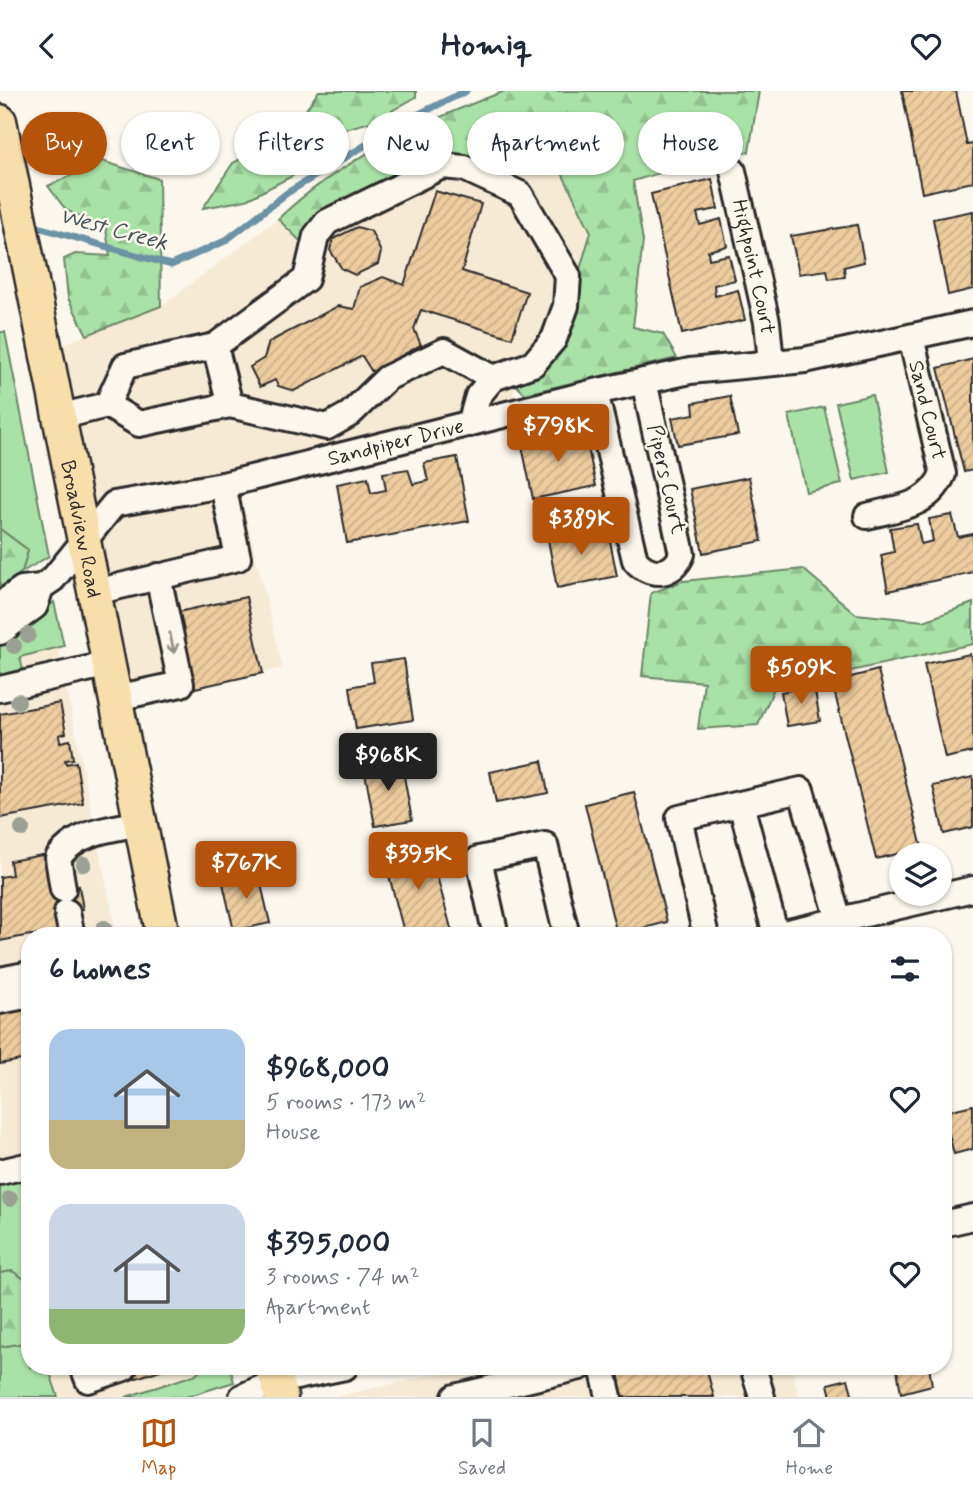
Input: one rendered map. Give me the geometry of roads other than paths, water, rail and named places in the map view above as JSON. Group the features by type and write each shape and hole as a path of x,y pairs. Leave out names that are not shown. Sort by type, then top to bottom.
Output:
{"main road":[{"name":"Broadview Road","path":"0,121 161,927"}],"street":[{"path":"107,405 125,366 215,346 306,279 316,236 327,222 442,166 464,168 520,194 568,277 566,306 554,339 533,364 493,378 478,396 470,424"},
{"name":"Highpoint Court","path":"734,175 767,322 771,362"},
{"name":"Sandpiper Drive","path":"41,587 54,579 114,504 223,485 595,392 690,371 805,360 973,323"},
{"name":"Sand Court","path":"867,516 921,501 936,491 943,474 911,337"},
{"path":"215,346 230,405"},
{"path":"59,417 107,405 139,425 230,405 327,427 350,414 387,378 444,351 493,378"},
{"name":"Pipers Court","path":"595,392 635,560 649,572 659,573 679,563 682,554 644,381"},
{"path":"95,592 238,558 223,485"},
{"path":"116,698 181,684 158,576"},
{"path":"0,605 22,589 41,587 35,606 0,632"},
{"path":"0,689 109,664"},
{"path":"704,927 679,818 801,790 839,920"},
{"path":"741,804 771,927"},
{"path":"70,927 58,858 67,846 94,832 141,823"},
{"path":"494,927 479,859 545,845 565,927"},
{"path":"810,927 973,888"},
{"path":"0,980 21,976"},
{"path":"0,1001 21,997"},
{"path":"0,1172 21,1167"},
{"path":"952,1222 973,1217"},
{"path":"242,1397 277,1382 309,1375"},
{"path":"454,1397 546,1375"},
{"path":"604,1375 608,1397"},
{"path":"755,1375 762,1397"}],"waterway":[{"name":"West Creek","path":"31,225 171,265 225,241 287,193 405,121 466,91"}]}
